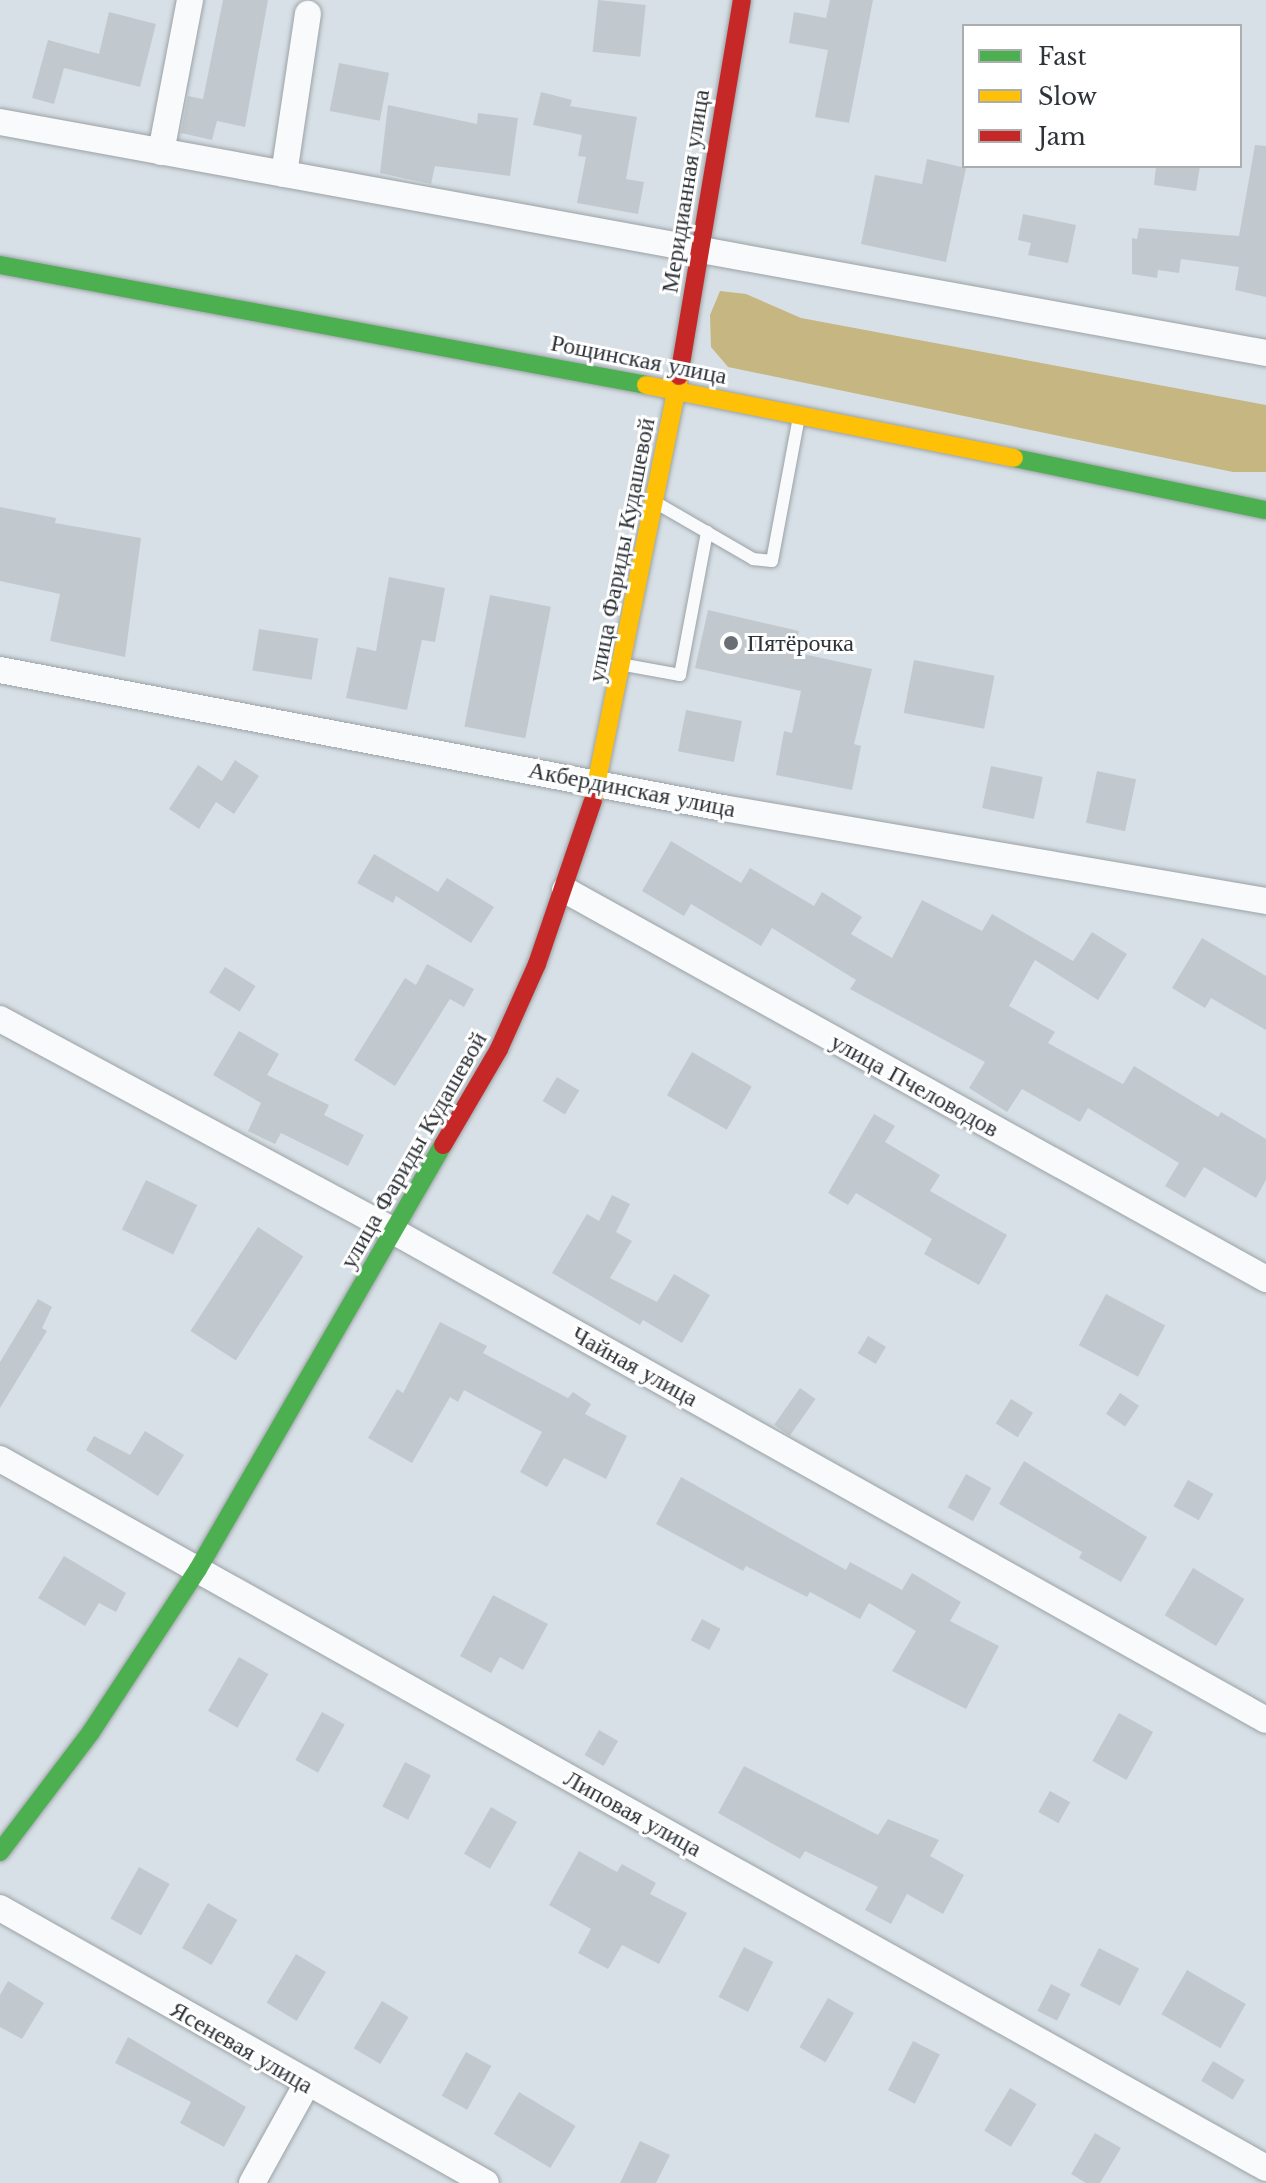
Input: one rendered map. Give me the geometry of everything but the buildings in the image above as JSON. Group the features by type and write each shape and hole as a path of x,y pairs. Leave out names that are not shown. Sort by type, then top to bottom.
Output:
{"street":[{"path":"161,152 190,0"},
{"name":"Меридианная улица","path":"677,391 742,0"},
{"path":"284,174 308,14"},
{"path":"0,122 1266,353"},
{"name":"Рощинская улица","path":"0,265 800,414 1266,510"},
{"name":"улица Фариды Кудашевой","path":"0,1852 91,1732 198,1569 499,1049 565,890 599,781 677,391"},
{"name":"Акбердинская улица","path":"0,670 599,781 738,811 1266,901"},
{"name":"улица Пчеловодов","path":"565,890 1266,1279"},
{"name":"Чайная улица","path":"0,1019 395,1232 1266,1720"},
{"name":"Липовая улица","path":"0,1459 1266,2168"},
{"name":"Ясеневая улица","path":"0,1908 306,2085 486,2183"},
{"path":"252,2183 306,2085"}],"lane":[{"path":"655,502 753,559 772,561 800,414"},
{"path":"622,664 680,675 707,532"}],"shaded area":[{"path":"720,291 746,294 801,318 1266,405 1266,472 1233,472 728,367 711,347 710,315"}],"traffic: fast":[{"path":"0,265 646,385"},
{"path":"1014,458 1266,510"},
{"path":"0,1852 91,1732 198,1569 443,1145"}],"traffic: slow":[{"path":"593,800 679,376"},
{"path":"646,385 1014,458"}],"traffic: jam":[{"path":"679,376 742,0"},
{"path":"443,1145 499,1049 537,964 593,800"}],"place":[{"name":"Пятёрочка","path":"731,643"}]}
